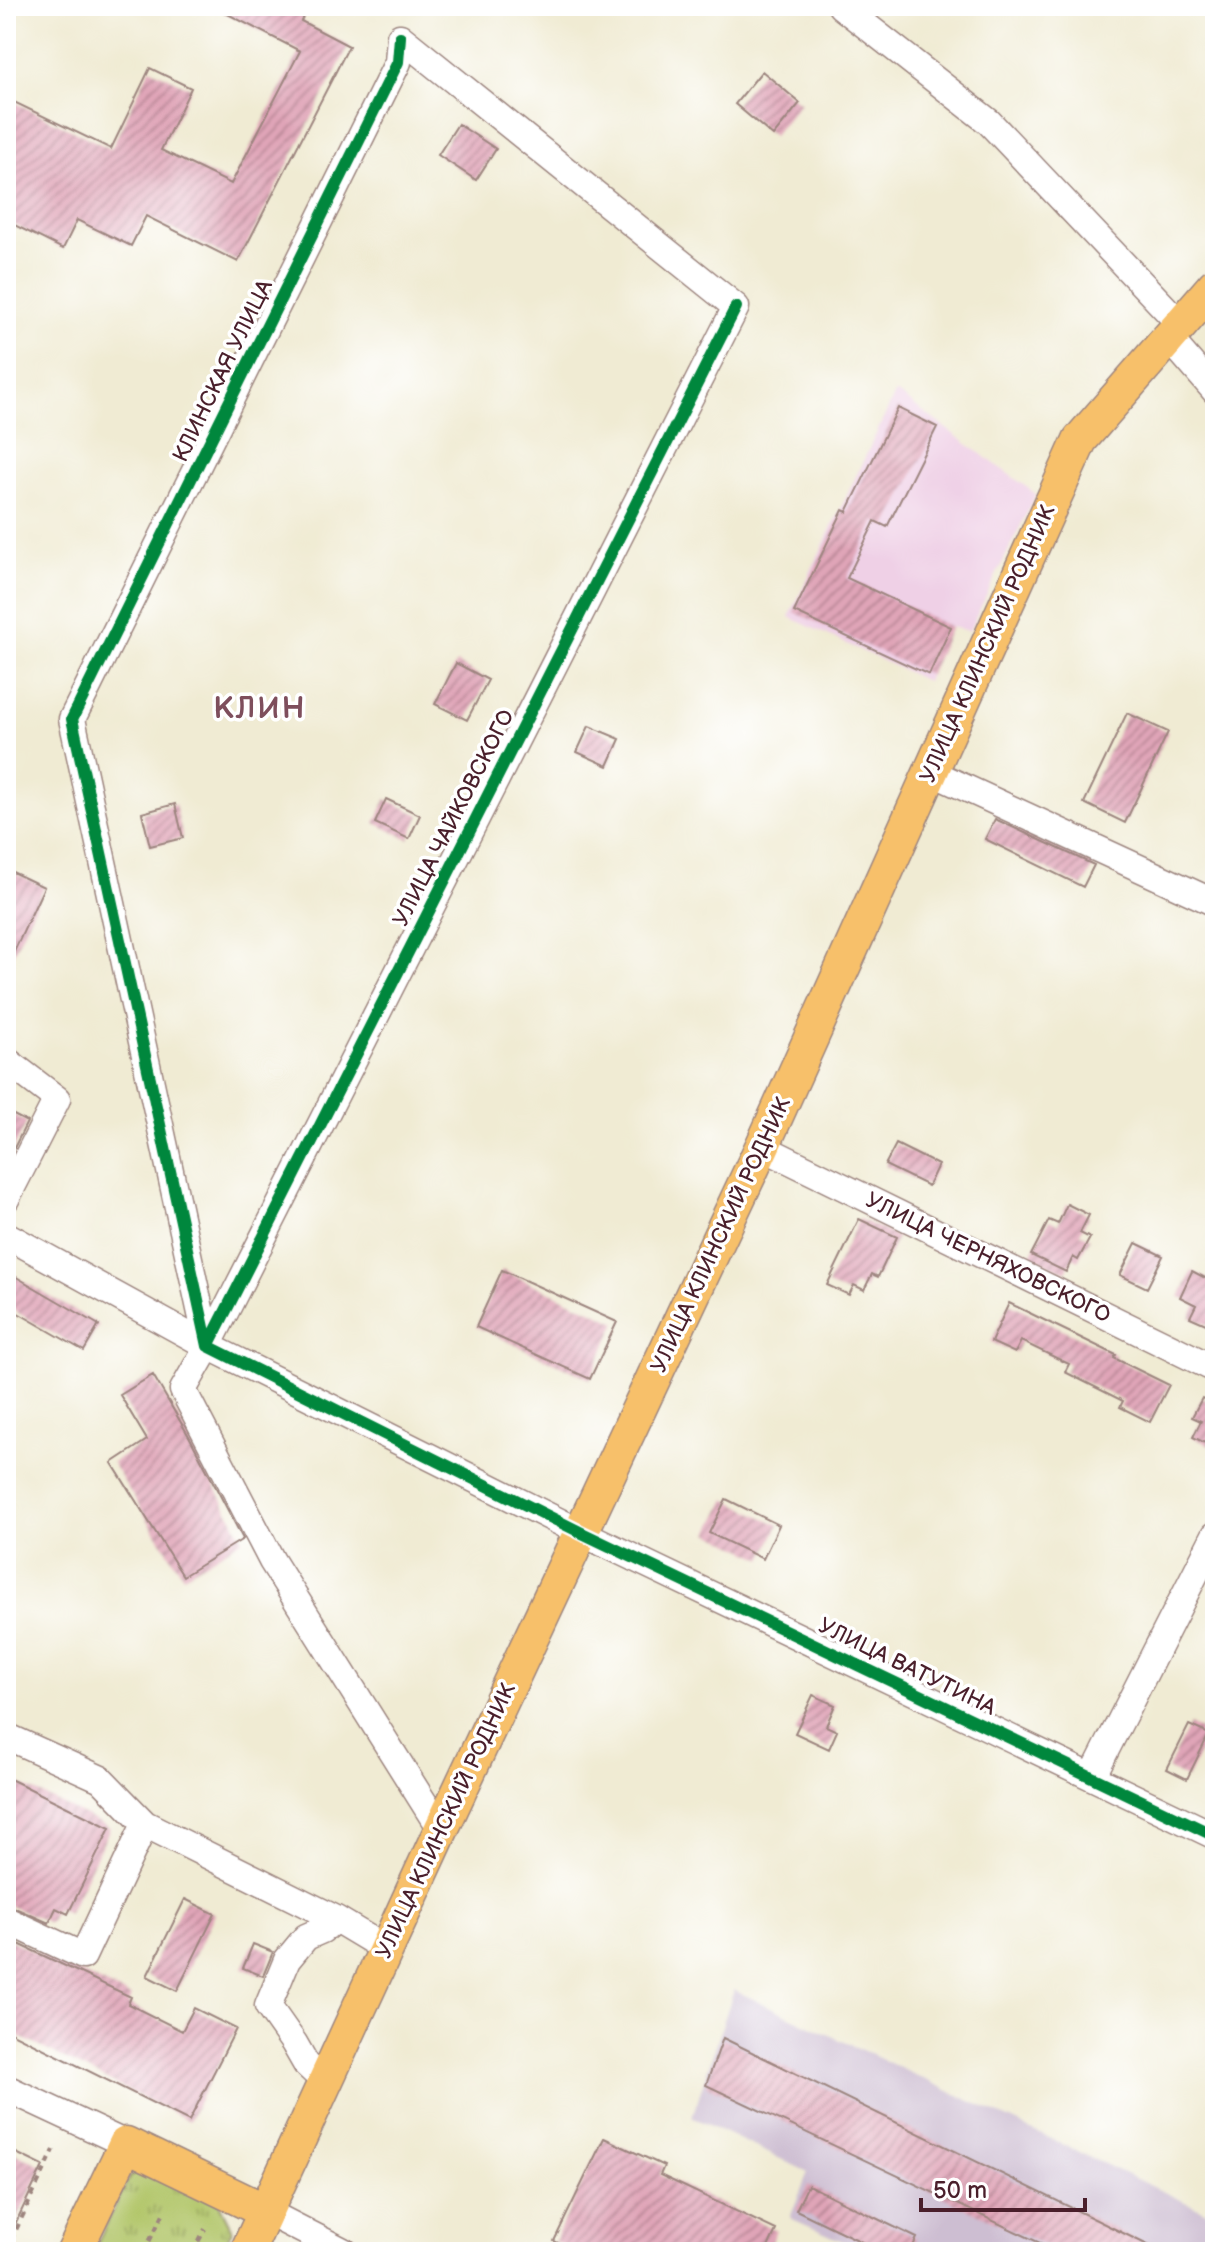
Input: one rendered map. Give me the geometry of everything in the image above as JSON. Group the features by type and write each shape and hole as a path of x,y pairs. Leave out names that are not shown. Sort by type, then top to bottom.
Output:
{"main road":[{"name":"УЛИЦА КЛИНСКИЙ РОДНИК","path":"247,2252 324,2081 762,1147 1080,440 1215,285"},
{"path":"74,2252 126,2144 265,2211"}],"street":[{"path":"841,6 989,122 1175,331 1215,391"},
{"name":"КЛИНСКАЯ УЛИЦА","path":"208,1346 72,719 398,62 400,37 736,307"},
{"name":"УЛИЦА ЧАЙКОВСКОГО","path":"441,1830 272,1561 183,1390 736,307"},
{"path":"931,772 1215,903"},
{"path":"6,1060 57,1099 6,1199"},
{"name":"УЛИЦА ЧЕРНЯХОВСКОГО","path":"762,1147 1215,1369"},
{"name":"УЛИЦА ВАТУТИНА","path":"6,1235 208,1346 582,1533 1215,1836"},
{"path":"1092,1777 1215,1535"},
{"path":"6,1736 101,1779 145,1824 336,1919 386,1949"},
{"path":"6,1920 83,1956 145,1824"},
{"path":"324,2081 306,2064 268,2006 287,1960 306,1937 336,1919"},
{"path":"6,2088 126,2144"},
{"path":"265,2211 345,2252"}],"path":[{"path":"6,2251 54,2150"},
{"path":"144,2252 165,2210"},
{"path":"193,2252 205,2229"}],"shaded area":[{"path":"896,392 1036,494 969,631 951,627 926,681 789,617"},
{"path":"734,1990 1215,2216 1215,2252 854,2252 856,2247 790,2218 808,2172 692,2117"}],"green space":[{"path":"148,2168 218,2202 232,2230 221,2252 93,2252 130,2176"}],"building":[{"path":"212,6 286,6 304,15 301,21 349,46 238,262 146,216 131,246 77,220 63,249 6,221 6,98 111,149 150,68 191,88 161,150 231,184 300,51"},
{"path":"762,71 800,103 773,136 735,104"},
{"path":"458,124 496,149 476,180 438,155"},
{"path":"898,408 937,427 887,527 875,521 847,578 951,627 929,675 794,612 843,510 847,512"},
{"path":"456,663 488,680 467,720 435,704"},
{"path":"1127,713 1168,732 1125,823 1084,803"},
{"path":"589,726 620,739 608,766 577,752"},
{"path":"386,799 420,815 409,839 375,823"},
{"path":"175,804 183,838 150,846 142,813"},
{"path":"995,819 1094,865 1083,887 985,839"},
{"path":"6,869 44,887 6,969"},
{"path":"6,1111 27,1122 6,1164"},
{"path":"896,1144 938,1165 928,1186 885,1165"},
{"path":"1067,1204 1089,1215 1080,1233 1090,1238 1078,1260 1073,1257 1066,1272 1031,1255 1049,1220 1058,1224"},
{"path":"859,1219 897,1237 878,1277 872,1274 864,1290 854,1285 849,1295 827,1285"},
{"path":"1136,1243 1163,1256 1147,1288 1120,1275"},
{"path":"502,1270 617,1322 590,1379 476,1327"},
{"path":"6,1271 99,1325 84,1351 6,1306"},
{"path":"1192,1271 1215,1283 1215,1310 1208,1325 1190,1317 1196,1305 1180,1297"},
{"path":"1009,1303 1116,1355 1114,1358 1169,1385 1150,1422 1120,1407 1123,1401 1065,1372 1069,1364 1021,1341 1015,1353 991,1342"},
{"path":"153,1375 243,1539 183,1576 112,1463 147,1440 120,1395"},
{"path":"1215,1392 1215,1448 1193,1437 1201,1421 1192,1417 1202,1398 1210,1402"},
{"path":"726,1499 779,1525 763,1559 709,1533"},
{"path":"813,1695 835,1705 826,1726 837,1731 829,1749 795,1733"},
{"path":"1189,1725 1209,1734 1187,1779 1167,1769"},
{"path":"6,1777 110,1828 68,1914 56,1908 49,1923 6,1904"},
{"path":"185,1899 215,1914 177,1991 147,1976"},
{"path":"6,1938 131,1997 128,2004 182,2031 194,2008 236,2029 189,2121 6,2030"},
{"path":"253,1944 273,1952 263,1976 243,1968"},
{"path":"723,2038 1162,2252 1059,2252 706,2085"},
{"path":"604,2138 664,2166 660,2175 776,2230 766,2252 576,2252 554,2241"},
{"path":"6,2148 43,2166 6,2243"},
{"path":"808,2185 917,2238 910,2252 859,2252 864,2243 796,2210"}],"cycle path":[{"path":"208,1346 72,719 398,62 400,37"},
{"path":"208,1346 736,307"},
{"path":"208,1346 582,1533 1215,1836"}],"district":[{"name":"КЛИН","path":"260,709"}]}
